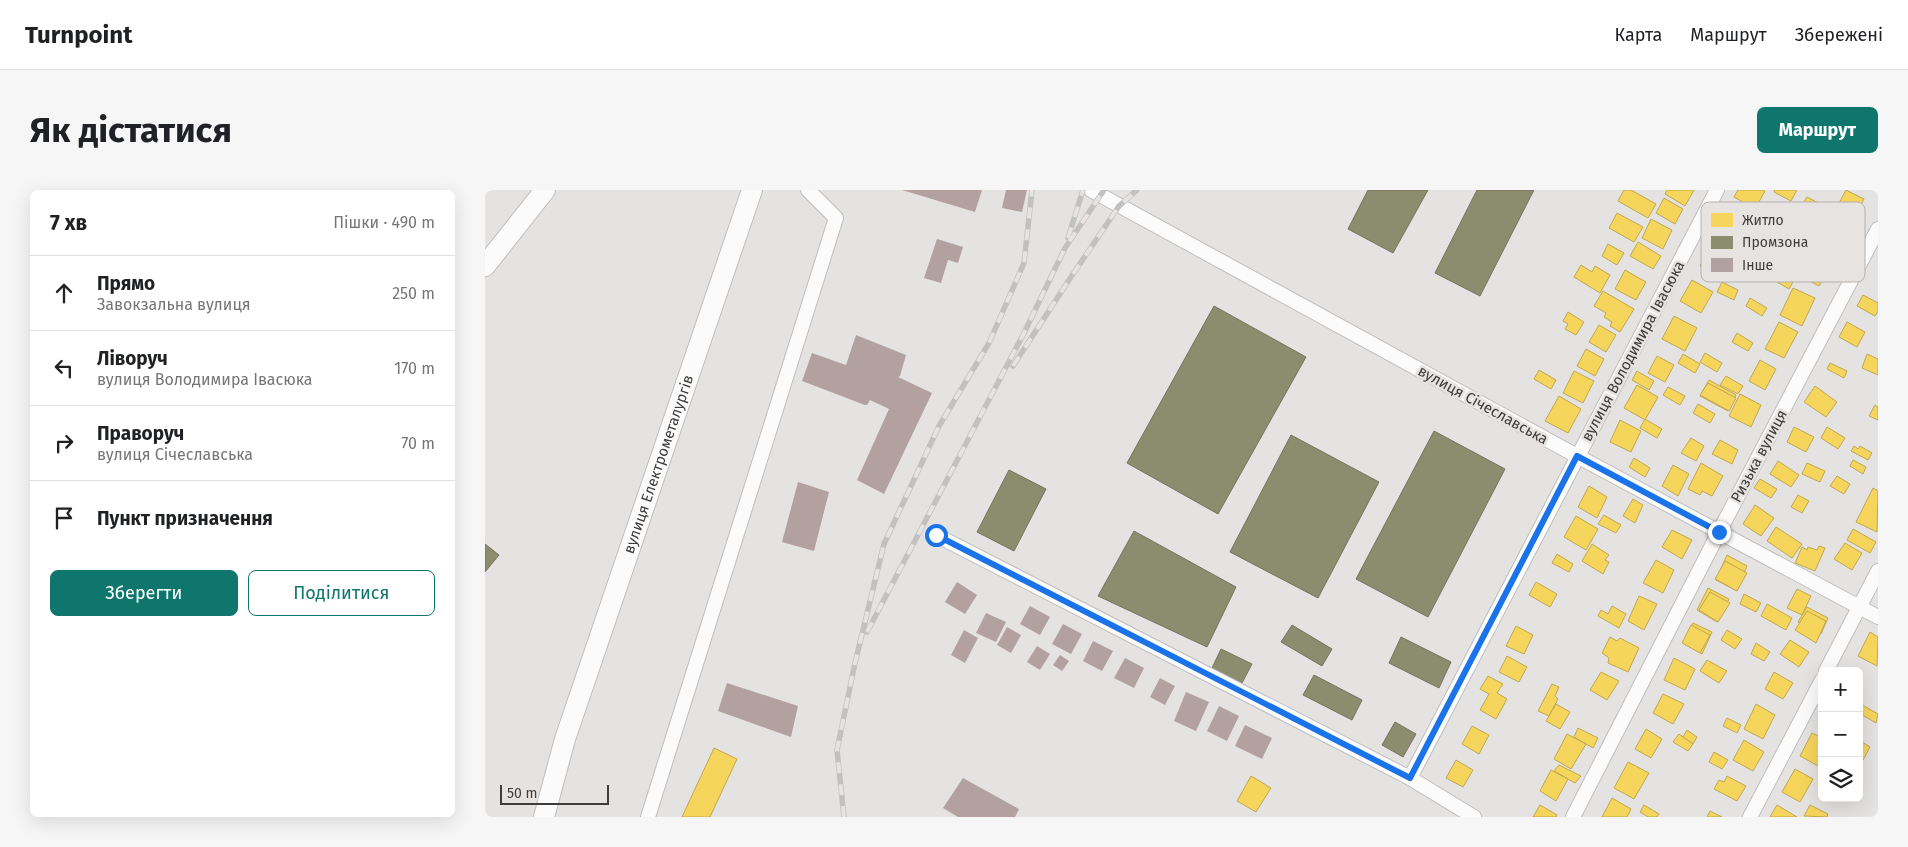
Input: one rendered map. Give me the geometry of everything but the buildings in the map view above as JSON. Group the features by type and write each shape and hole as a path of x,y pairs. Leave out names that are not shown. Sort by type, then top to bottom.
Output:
{"main road":[{"path":"485,266 545,190"},
{"name":"вулиця Електрометалургів","path":"565,739 752,190"},
{"path":"532,817 565,739"},
{"path":"544,817 565,739"}],"street":[{"path":"648,817 836,218 808,190"},
{"name":"вулиця Січеславська","path":"1091,190 1577,456 1878,617"},
{"name":"вулиця Володимира Івасюка","path":"1711,202 1717,190"},
{"name":"вулиця Володимира Івасюка","path":"1410,778 1701,220"},
{"name":"Ризька вулиця","path":"1865,254 1878,229"},
{"name":"Ризька вулиця","path":"1573,817 1850,282"},
{"path":"936,535 1410,778 1474,817"},
{"path":"1828,667 1878,571"},
{"path":"1750,817 1818,688"}],"railway":[{"path":"844,817 837,750 855,663 884,544 939,426 989,343 1024,263 1032,190"},
{"path":"1068,238 1083,190"},
{"path":"867,632 1024,333 1065,248 1104,190"},
{"path":"1013,366 1119,206 1137,190"}],"route":[{"path":"936,535 1410,778 1577,456 1719,532"}]}
